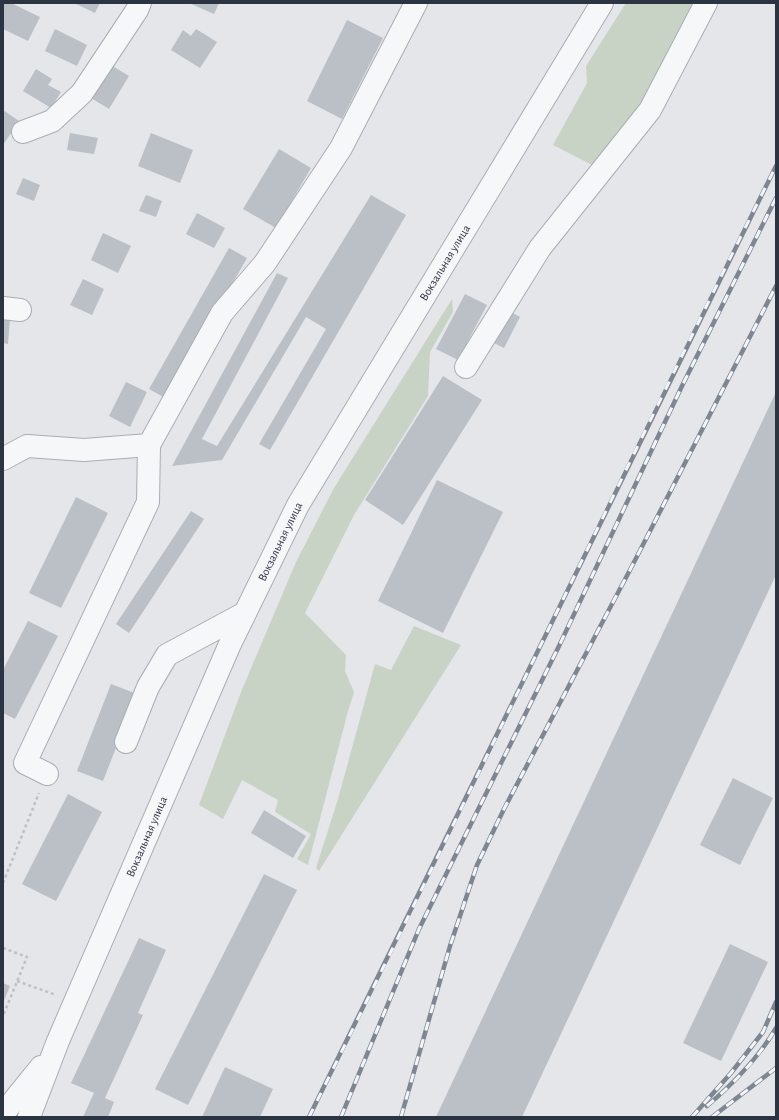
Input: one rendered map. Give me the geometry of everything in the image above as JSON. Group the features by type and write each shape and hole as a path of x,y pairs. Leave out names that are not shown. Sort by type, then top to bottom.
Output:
{"street":[{"path":"23,132 52,121 82,93 137,10 140,3"},
{"path":"47,774 25,763 148,502 149,445 222,313 265,263 341,148 416,3"},
{"name":"Вокзальная улица","path":"29,1117 58,1041 245,613 298,505 602,3"},
{"path":"466,367 540,248 650,110 706,3"},
{"path":"3,459 28,446 84,450 149,445"},
{"path":"126,742 148,687 167,656 245,613"},
{"path":"3,1114 29,1083 58,1041"}],"path":[{"path":"3,883 47,774"},
{"path":"3,948 27,957 3,1016"},
{"path":"17,981 60,996"}],"green space":[{"path":"626,3 706,3 664,78 596,167 553,145 587,83 586,66"},
{"path":"452,299 453,312 430,352 428,396 354,515 305,613 346,655 345,671 354,692 308,865 297,859 311,834 275,812 278,800 242,780 223,819 199,805 241,692 296,562 334,488"},
{"path":"414,626 461,645 319,871 316,868 338,799 375,664 391,670"}],"building":[{"path":"4,3 11,3 40,17 28,41 3,29"},
{"path":"74,3 100,3 95,13"},
{"path":"189,3 219,3 214,14"},
{"path":"347,20 383,38 342,119 307,101"},
{"path":"55,29 87,45 77,66 45,51"},
{"path":"196,29 217,42 200,68 171,50 183,30 191,36"},
{"path":"106,62 129,76 109,109 86,95"},
{"path":"36,69 52,79 48,85 61,92 51,108 23,91"},
{"path":"3,110 19,121 3,145"},
{"path":"70,133 98,138 94,154 67,150"},
{"path":"151,133 193,150 180,183 138,166"},
{"path":"279,149 311,168 276,228 243,209"},
{"path":"23,178 40,185 34,201 16,194"},
{"path":"146,195 162,201 156,217 139,211"},
{"path":"371,195 406,215 270,450 259,444 326,329 306,317 222,460 172,466 277,273 288,278 202,439 217,446"},
{"path":"197,213 225,228 214,248 186,234"},
{"path":"103,233 131,246 118,273 91,260"},
{"path":"229,248 247,258 167,399 149,389"},
{"path":"83,279 104,289 92,315 70,305"},
{"path":"465,294 487,305 458,360 436,349"},
{"path":"505,309 520,317 504,348 488,340"},
{"path":"3,316 10,317 8,344 3,343"},
{"path":"443,376 482,400 403,525 365,500"},
{"path":"126,382 147,392 130,427 109,416"},
{"path":"776,392 776,575 522,1117 436,1117"},
{"path":"437,480 503,512 443,633 378,601"},
{"path":"76,497 108,513 61,608 29,593"},
{"path":"191,511 204,519 129,633 116,624"},
{"path":"28,621 58,636 15,719 3,713 3,670"},
{"path":"111,684 137,694 103,781 77,771"},
{"path":"733,778 773,798 740,865 700,845"},
{"path":"68,794 102,812 56,901 22,884"},
{"path":"264,810 306,836 293,858 251,833"},
{"path":"264,874 297,890 188,1105 155,1089"},
{"path":"139,938 166,950 138,1013 143,1015 105,1098 114,1102 108,1117 83,1117 94,1093 71,1083"},
{"path":"730,944 768,962 721,1061 683,1043"},
{"path":"3,983 10,986 3,1003"},
{"path":"225,1067 273,1089 260,1117 202,1117"}],"railway":[{"path":"309,1117 776,166"},
{"path":"341,1117 419,929 559,646 682,386 776,198"},
{"path":"401,1117 450,946 477,865 504,809 631,568 776,286"},
{"path":"692,1117 731,1073 763,1032 776,1002"},
{"path":"707,1106 745,1070 776,1028"},
{"path":"712,1117 776,1068"}]}
